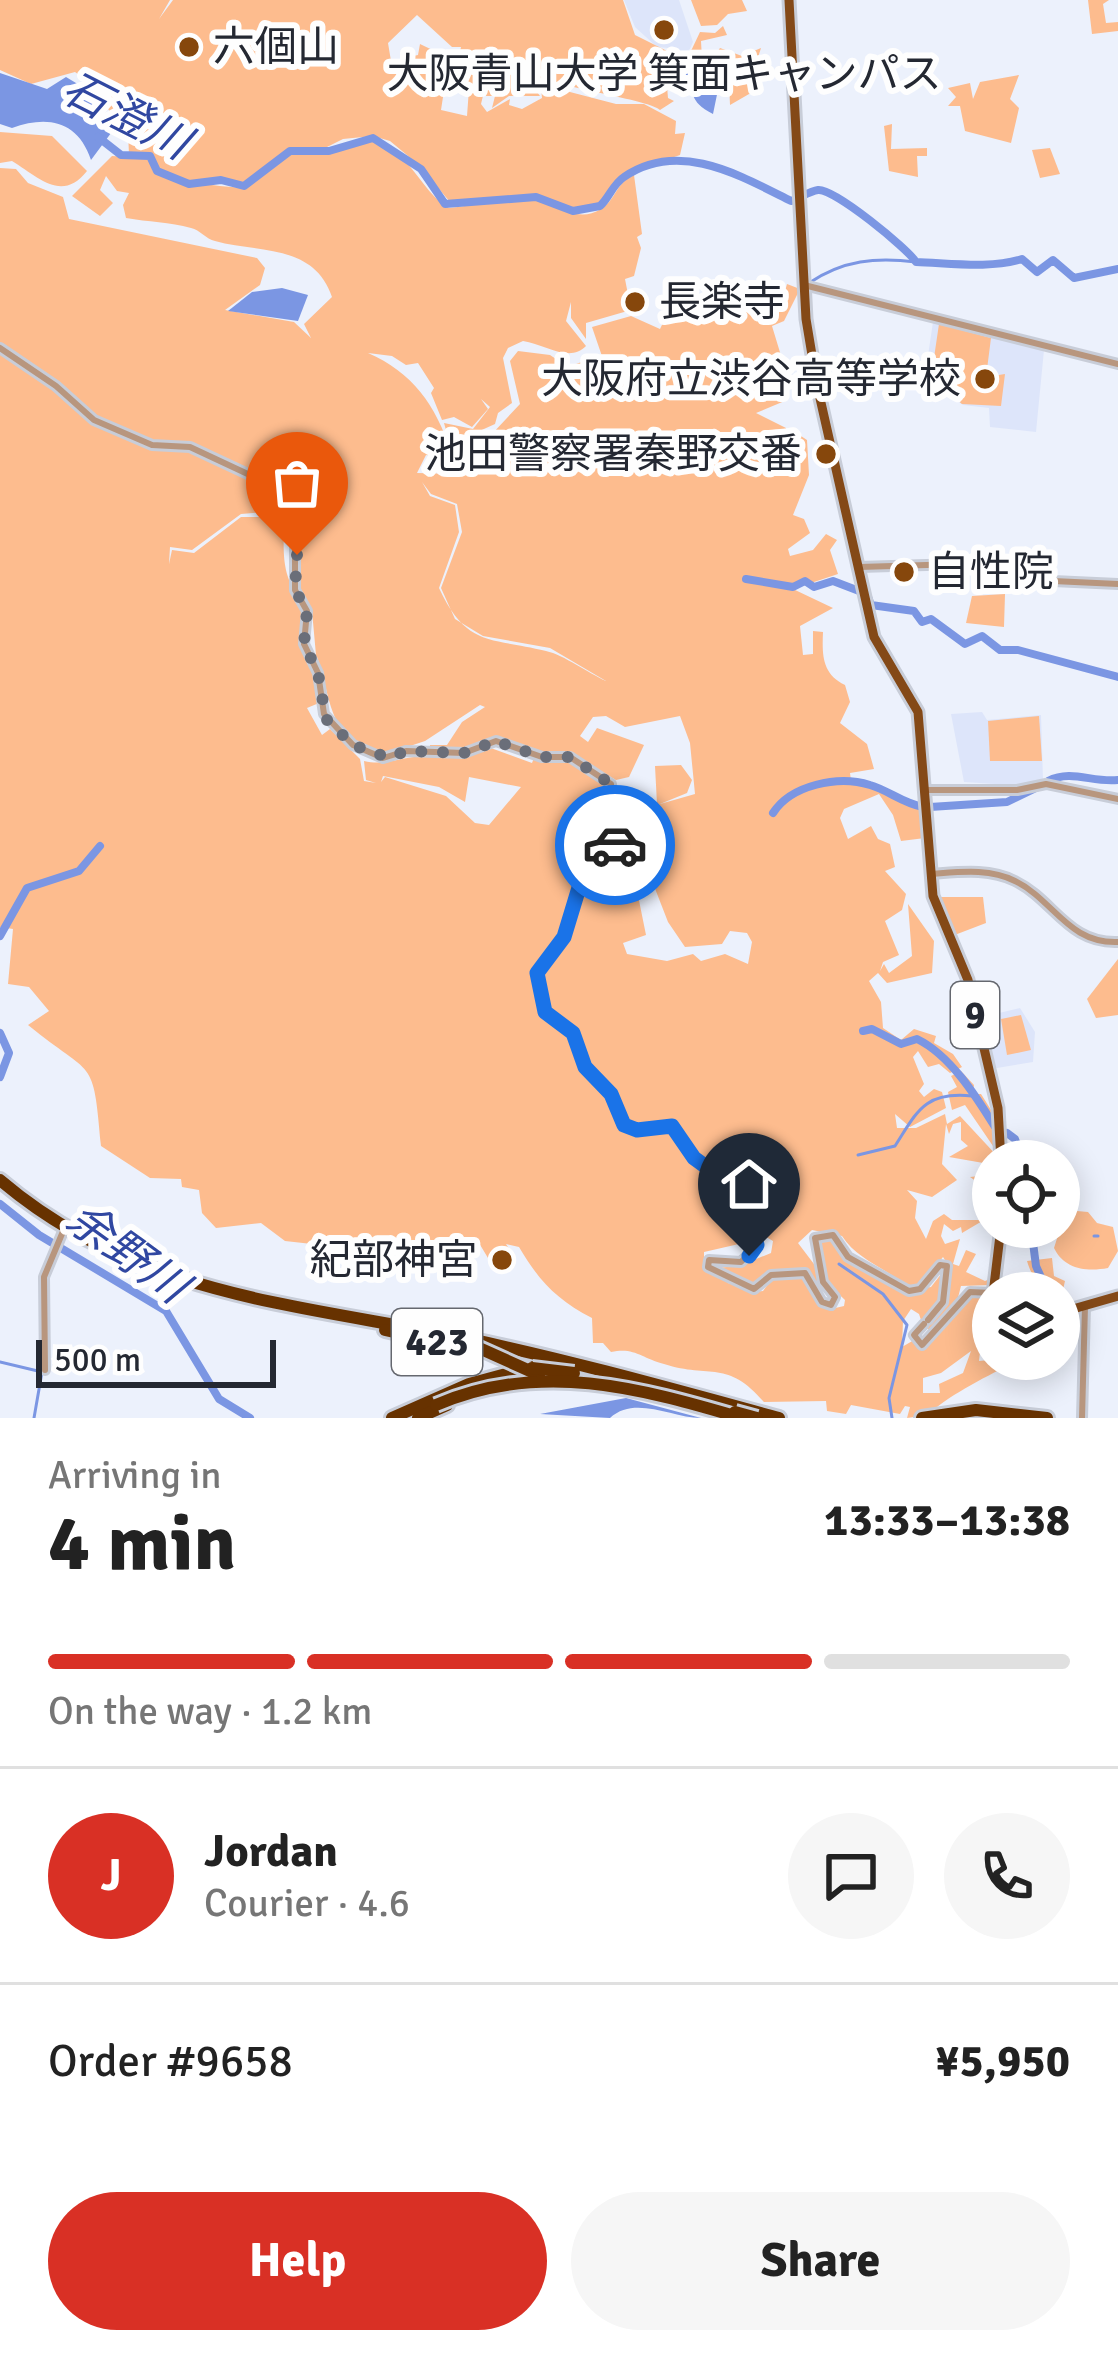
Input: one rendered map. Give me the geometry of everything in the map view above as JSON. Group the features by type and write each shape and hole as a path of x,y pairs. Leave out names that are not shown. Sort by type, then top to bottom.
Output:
{"highway":[{"name":"423","path":"0,1180 63,1231 161,1275 334,1312 489,1355 542,1358"},
{"name":"423","path":"359,1319 542,1358"},
{"path":"359,1319 479,1348 530,1372 741,1415 779,1418"},
{"path":"425,1335 479,1345 527,1366 642,1386 758,1418"},
{"path":"489,1355 504,1365 500,1375"},
{"path":"395,1418 500,1375 530,1368 542,1358"},
{"path":"542,1358 741,1415"},
{"path":"413,1418 521,1382 542,1358"},
{"path":"395,1418 504,1378 574,1373"},
{"path":"413,1418 436,1403 517,1381 600,1383"},
{"path":"922,1418 976,1410 1047,1418"}],"main road":[{"name":"9","path":"789,0 804,285 817,385 877,645 918,712 936,906 968,980 998,1108 1000,1140"},
{"path":"1080,1307 1118,1296"}],"street":[{"path":"804,285 1118,364"},
{"path":"0,348 56,386 94,421 152,445 190,447 269,484 295,534 295,590 307,611 304,644 318,673 324,713 353,745 382,758 501,741 542,757 570,757 611,784 615,844 581,881 564,937 536,980 545,1012 573,1033 582,1062 611,1094 620,1120 637,1130 672,1126 694,1158 738,1190 744,1204 734,1222 755,1237 755,1250 737,1264 711,1260 708,1267 754,1289 769,1276 805,1273 822,1302 831,1305 835,1297 823,1282 814,1238 833,1235 850,1258 909,1291 920,1289 940,1265 947,1266 944,1299 914,1338 922,1345 972,1292"},
{"path":"858,567 961,564 1053,581 1118,584"},
{"path":"925,790 1017,790 1046,784 1118,799"},
{"path":"931,874 982,872 1013,880 1076,933 1118,942"},
{"path":"45,1370 44,1277 63,1231"},
{"path":"1082,1418 1085,1306"}],"shaded area":[{"path":"0,0 170,0 159,19 173,0 623,0 635,35 667,51 674,60 691,51 700,32 715,33 723,26 727,35 701,41 702,59 712,60 720,48 742,56 761,48 754,70 744,74 750,73 756,90 730,105 729,83 741,75 717,65 690,66 683,77 686,91 679,84 667,86 668,98 674,101 660,110 641,102 545,78 544,69 525,70 525,75 540,96 509,96 492,108 495,96 486,96 491,66 459,56 461,47 452,47 417,15 388,43 391,61 418,55 420,44 449,58 441,110 467,116 469,89 458,79 458,61 489,71 481,104 487,112 510,99 509,105 522,109 542,98 541,87 527,74 531,71 570,92 616,104 644,104 676,121 675,134 685,133 680,155 625,174 604,200 590,208 573,209 536,195 450,202 419,165 390,141 373,136 343,139 325,148 290,148 244,184 221,179 190,182 159,170 151,154 129,155 128,131 122,133 102,101 75,72 31,84 0,70"},
{"name":"大阪青山大学 箕面キャンパス","path":"624,0 679,0 693,42 690,49 674,58 668,48 657,47 635,27"},
{"path":"691,0 742,0 747,11 728,14 717,25 701,26"},
{"path":"1088,0 1109,0 1103,4 1106,23 1118,22 1118,31 1092,34"},
{"path":"1019,75 1010,99 1019,108 1011,143 965,131 960,106 948,106 956,97 948,88 970,83 973,99 980,82"},
{"path":"892,124 891,149 927,148 927,156 917,156 918,177 889,171 884,126"},
{"path":"0,132 52,136 87,171 78,180 59,186 12,161 0,163"},
{"path":"368,140 382,144 404,160 449,208 526,199 576,214 592,213 634,175 642,234 637,237 641,248 634,276 625,279 631,310 586,323 586,339 571,318 571,302 566,321 586,346 580,351 565,353 523,341 508,348 503,358 512,403 498,413 495,424 464,438 465,460 454,471 431,462 454,459 444,423 473,429 490,407 481,399 488,409 472,427 454,417 442,420 431,393 434,388 418,363 406,365 392,356 368,353 410,380 445,435 451,452 447,457 426,455 417,473 460,474 470,459 469,443 491,435 520,404 510,361 518,351 550,355 568,367 587,360 605,365 592,327 631,316 660,329 673,302 703,297 708,304 734,298 736,304 784,295 787,284 800,289 784,321 772,326 789,382 781,389 787,400 756,413 786,428 786,437 798,434 807,440 809,475 793,515 804,519 810,533 788,549 790,556 813,550 826,534 837,540 830,550 838,574 793,589 833,608 800,626 803,655 813,654 813,631 823,632 825,663 845,685 850,702 840,723 867,744 874,769 850,773 851,781 923,807 925,838 901,841 893,815 879,794 844,809 840,818 848,839 871,826 878,839 890,844 895,867 885,871 906,894 902,910 885,921 899,955 883,962 880,971 884,964 889,973 912,956 908,904 934,941 932,973 887,983 878,973 869,981 881,1002 883,1028 901,1040 914,1029 936,1036 934,1043 953,1054 962,1067 950,1073 939,1064 928,1067 918,1051 913,1057 924,1084 919,1091 924,1097 934,1089 942,1092 946,1108 910,1127 895,1114 897,1128 916,1128 945,1114 947,1124 960,1116 982,1140 972,1140 972,1161 949,1157 968,1146 961,1140 961,1122 953,1124 949,1134 946,1124 942,1164 957,1180 932,1197 907,1190 917,1201 915,1218 926,1239 933,1221 944,1214 952,1220 972,1220 972,1227 962,1233 961,1227 953,1231 944,1224 945,1244 960,1239 953,1264 959,1266 966,1250 976,1254 966,1272 972,1275 972,1286 961,1286 955,1309 935,1331 925,1328 945,1303 950,1268 943,1257 920,1286 908,1288 856,1252 842,1236 812,1230 798,1243 820,1272 820,1287 806,1268 770,1273 752,1286 715,1268 739,1266 771,1253 773,1241 739,1221 746,1207 739,1187 700,1156 674,1120 642,1127 624,1121 613,1091 586,1065 575,1031 547,1010 539,974 571,932 588,881 610,857 630,856 646,935 623,943 627,954 667,961 693,954 701,961 725,954 748,964 752,942 747,933 730,931 722,944 685,947 668,922 635,837 621,833 619,803 628,799 643,809 657,804 655,766 681,765 692,780 687,793 660,804 695,794 690,743 680,716 625,727 606,716 593,717 580,736 588,742 597,728 644,745 629,777 616,780 566,751 542,755 496,737 474,746 473,754 488,747 532,763 534,758 570,759 610,786 608,834 580,823 609,839 575,883 557,941 532,969 545,1020 569,1034 579,1065 606,1094 620,1126 641,1135 669,1130 694,1162 719,1183 710,1202 721,1208 734,1200 741,1206 732,1227 752,1241 704,1252 704,1265 728,1283 753,1292 763,1291 771,1280 803,1275 831,1309 844,1306 845,1300 826,1282 818,1240 825,1236 835,1239 847,1258 905,1291 931,1287 945,1269 941,1301 922,1323 911,1309 903,1321 902,1347 914,1340 921,1348 930,1344 972,1295 972,1380 981,1380 928,1415 907,1418 910,1407 905,1406 900,1414 851,1405 846,1414 827,1411 826,1401 764,1402 728,1375 680,1368 632,1352 611,1352 603,1343 593,1343 592,1318 550,1288 519,1247 506,1244 514,1257 503,1273 497,1273 479,1243 466,1247 371,1238 348,1248 285,1241 261,1223 216,1228 202,1213 199,1190 182,1187 181,1179 150,1178 101,1146 96,1096 86,1071 28,1025 49,1011 29,987 8,984 13,929 0,927 0,168 16,169 28,183 63,197 69,219 257,258 265,268 260,285 225,310 294,322 311,338 304,324 332,297 312,267 282,253 215,241 183,226 126,218 123,205 129,193 117,191 106,176 100,190 113,203 100,216 72,196 112,156 149,158 153,171 177,179 245,188 286,154 328,154","holes":["422,482 431,494 457,504 462,532 441,588 450,609 439,588 459,532 455,505 430,496","287,510 301,553 300,595 312,611 316,655 309,647 308,607 293,588 286,569 284,524 278,517 241,517 194,553 172,550 169,564 170,547 192,550 241,514","462,623 483,636 550,648 606,681 553,653 482,637","317,657 341,727 383,755 425,741 480,705 485,707 462,722 447,745 430,745 429,757 364,761 366,780 376,783 364,781 360,759 330,729 322,735 307,708 319,703","383,776 439,787 465,802 469,777 521,787 489,825 475,823 446,796 385,777 381,782","971,1351 963,1373 939,1384 940,1393 923,1393 923,1378 941,1373"]},
{"path":"1050,148 1060,174 1040,178 1032,150"},
{"name":"大阪府立渋谷高等学校","path":"933,322 1044,350 1036,432 990,427 989,408 963,405 925,376"},
{"path":"939,324 991,338 986,377 1005,374 1001,406 962,404 931,378"},
{"path":"1005,594 1004,627 966,623 972,596"},
{"path":"982,712 987,720 1041,715 1043,780 1026,786 964,782 951,714"},
{"path":"1039,716 1042,761 990,761 988,721"},
{"path":"936,897 983,897 986,923 952,936"},
{"path":"1118,959 1118,1015 1096,1018 1087,999"},
{"path":"992,986 999,1013 1020,1008 1035,1032 1033,1062 991,1069 973,992"},
{"path":"1021,1015 1031,1050 1007,1055 1001,1019"},
{"path":"961,1071 974,1085 973,1094 981,1094 998,1121 997,1140 989,1140 965,1105 952,1110 948,1092 957,1087 951,1076"},
{"path":"1080,1211 1113,1227 1118,1251 1108,1268 1076,1267 1054,1248 1080,1248"},
{"path":"1052,1258 1054,1272 1032,1272 1027,1261"}],"water":[{"path":"690,67 720,80 713,114 696,101 684,78"},
{"path":"0,73 47,89 66,77 86,89 114,129 91,160 78,137 60,125 38,122 12,128 0,124"},
{"path":"282,288 308,295 298,321 228,311 252,292"},
{"path":"626,1398 701,1418 642,1408 620,1411 610,1418 540,1414"}],"waterway":[{"name":"石澄川","path":"98,137 121,155 150,156 157,171 189,184 221,180 244,186 290,151 329,151 373,138 421,169 445,204 536,197 573,211 600,206 620,180 645,166 688,161 731,172 791,201 818,190 826,192 870,220 916,262 984,265 1022,259 1037,272 1053,260 1074,278 1118,269"},
{"path":"809,283 860,262 916,262"},
{"path":"746,579 793,587 805,581 814,587 833,581 867,594 871,605 914,611 922,622 931,619 965,644 982,636 1000,650 1018,650 1118,677"},
{"path":"1048,781 1065,776 1118,780"},
{"path":"773,813 803,789 844,781 870,785 923,807"},
{"path":"930,807 1007,802 1038,787"},
{"path":"0,936 27,888 79,871 100,846"},
{"path":"863,1031 872,1029 901,1044 917,1039 929,1046 961,1077 995,1127"},
{"path":"0,1033 9,1053 0,1077"},
{"path":"858,1155 895,1146 916,1114 932,1101 972,1096"},
{"path":"1007,1133 1015,1140"},
{"name":"余野川","path":"0,1204 39,1235 166,1311 219,1399 250,1418"},
{"path":"1034,1248 1039,1272"},
{"path":"839,1264 883,1294 907,1325 889,1398 892,1418"},
{"path":"0,1362 42,1372 34,1418"}],"way so far":[{"path":"297,555 295,590 307,611 304,648 318,673 326,719 353,745 389,758 406,751 464,753 501,741 542,757 570,757 611,784 615,845"}],"place":[{"name":"大阪青山大学 箕面キャンパス","path":"664,30"},
{"name":"六個山","path":"189,47"},
{"name":"長楽寺","path":"635,302"},
{"name":"大阪府立渋谷高等学校","path":"985,379"},
{"name":"池田警察署秦野交番","path":"826,454"},
{"name":"自性院","path":"904,572"},
{"name":"紀部神宮","path":"502,1260"}],"route":[{"path":"615,845 581,881 564,937 537,973 545,1012 573,1033 585,1067 611,1094 624,1125 637,1130 672,1126 694,1158 738,1190 744,1204 734,1217 735,1225 754,1235 757,1245 749,1256"}]}
